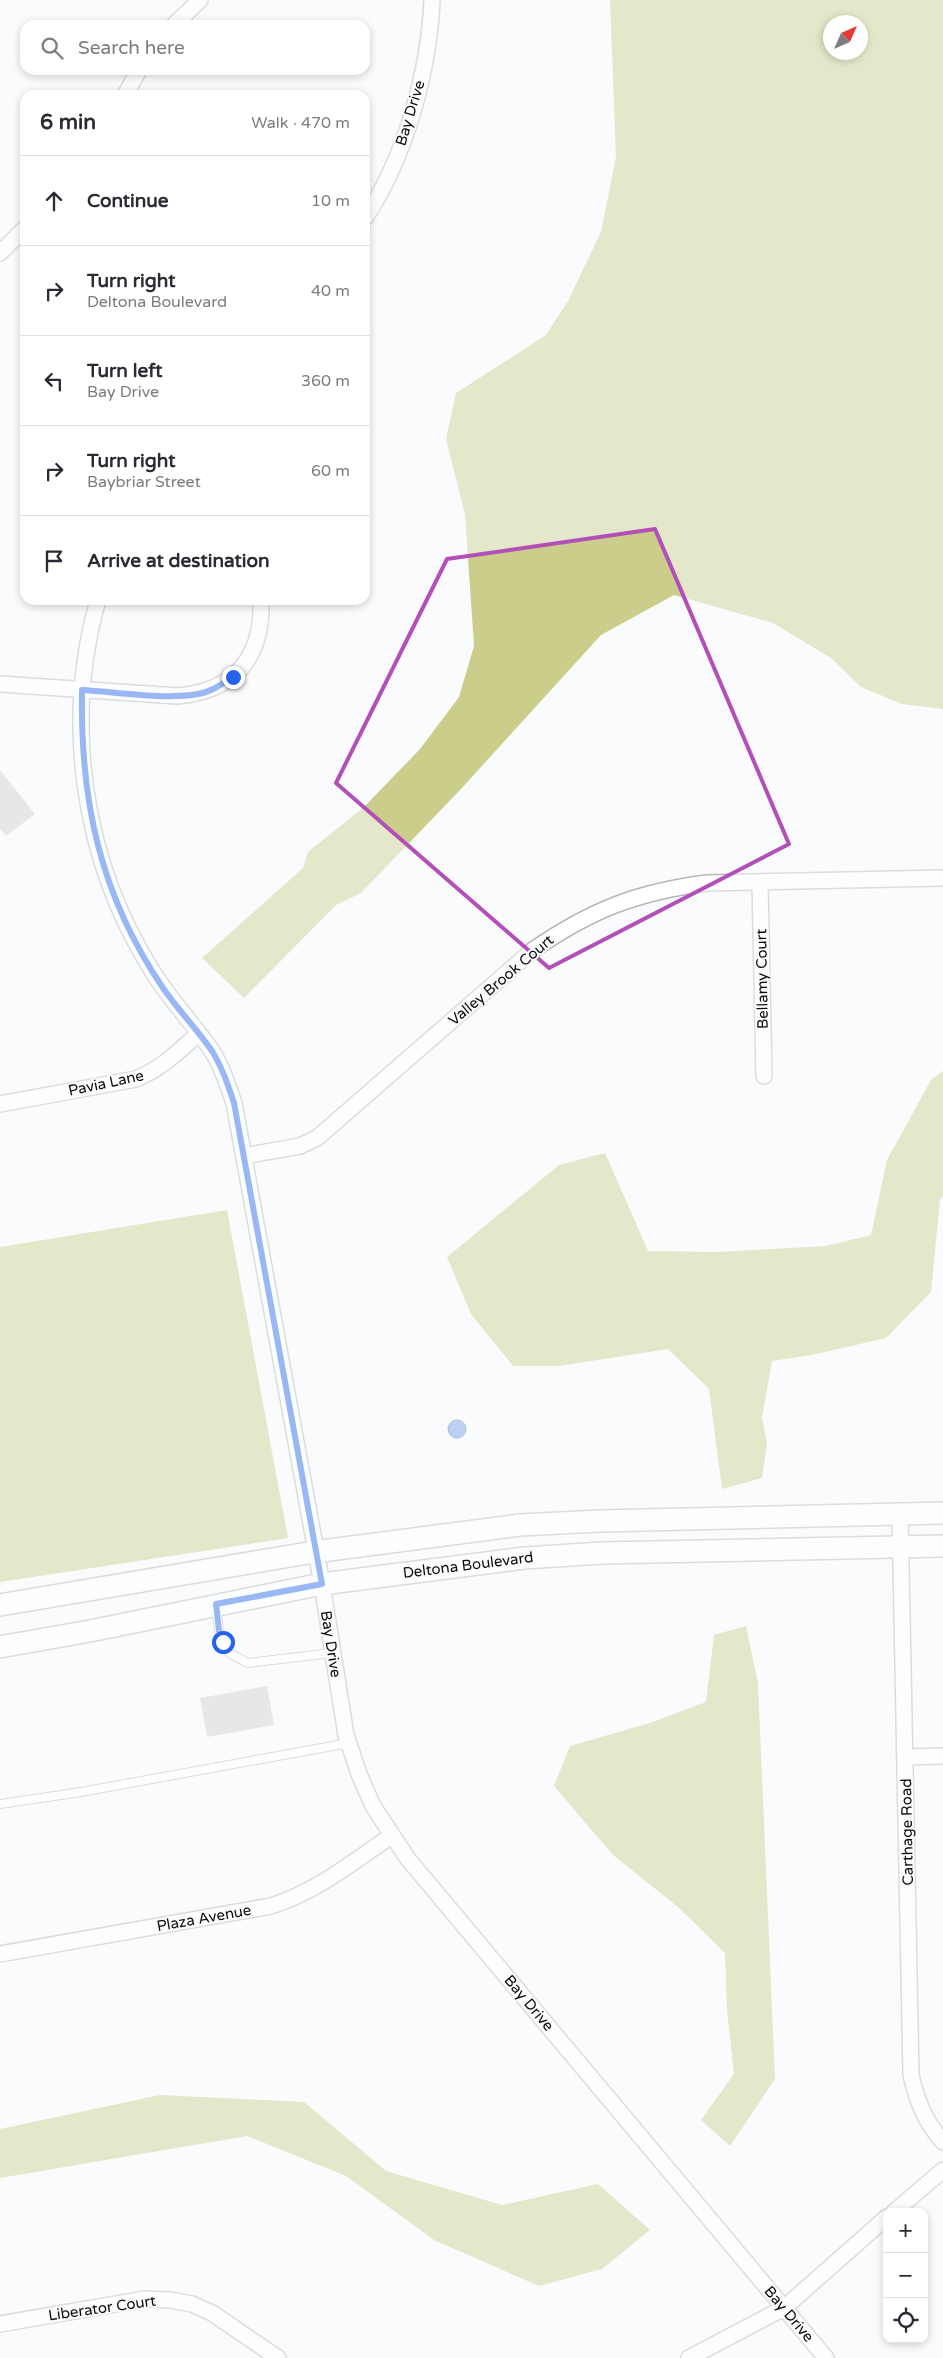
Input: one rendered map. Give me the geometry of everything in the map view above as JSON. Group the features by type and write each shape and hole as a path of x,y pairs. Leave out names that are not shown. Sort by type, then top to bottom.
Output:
{"main road":[{"path":"0,1605 314,1552 520,1525 600,1521 943,1514"},
{"name":"Deltona Boulevard","path":"0,1647 90,1632 216,1604 322,1584 544,1556 602,1553 943,1546"}],"street":[{"path":"179,20 200,0"},
{"name":"Bay Drive","path":"370,209 386,179 400,146 417,96 426,56 432,0"},
{"path":"128,90 136,75"},
{"path":"0,253 20,233"},
{"name":"Bay Drive","path":"97,605 92,621 82,690 81,737 85,787 93,831 120,911 140,951 163,989 212,1052 225,1076 234,1103 314,1552 322,1584 332,1653 349,1742 359,1774 373,1806 391,1836 408,1859 826,2358"},
{"path":"0,684 177,696 199,694 217,688 233,677 244,666 254,650 260,633 261,605"},
{"name":"Valley Brook Court","path":"244,1156 300,1146 317,1138 533,950 564,928 598,911 636,896 707,883 943,878"},
{"name":"Bellamy Court","path":"760,882 764,1076"},
{"name":"Pavia Lane","path":"0,1104 136,1079 151,1073 166,1063 198,1034"},
{"name":"Carthage Road","path":"900,1514 911,2075 917,2099 924,2116 943,2142"},
{"path":"906,1757 943,1756"},
{"name":"Plaza Avenue","path":"0,1954 271,1906 292,1899 314,1888 391,1836"},
{"path":"899,2208 943,2170"},
{"path":"689,2358 784,2308 883,2221"},
{"name":"Liberator Court","path":"0,2324 145,2299 170,2300 192,2304 212,2313 278,2358"}],"lane":[{"path":"216,1604 219,1631 223,1642 230,1652 248,1663 332,1653"},
{"path":"0,1804 81,1792 349,1742"}],"highlighted area":[{"path":"655,529 789,844 549,968 336,783 447,559"}],"green space":[{"path":"610,0 943,0 943,709 902,704 861,687 831,658 773,623 674,595 601,635 461,789 361,893 336,905 244,998 202,958 303,868 308,852 364,807 420,749 459,697 474,646 465,514 446,439 456,393 546,335 568,301 601,232 616,157"},
{"path":"943,1071 943,1196 940,1200 931,1292 886,1338 812,1355 772,1361 762,1418 767,1443 762,1478 722,1489 709,1389 668,1349 559,1366 513,1366 471,1314 447,1257 559,1165 605,1153 648,1251 717,1252 826,1246 871,1235 887,1160 931,1080"},
{"path":"227,1210 288,1538 0,1582 0,1247"},
{"path":"746,1626 758,1683 775,2079 730,2146 701,2120 734,2074 727,2010 725,1953 678,1907 613,1855 554,1786 570,1746 650,1723 706,1702 714,1635"},
{"path":"160,2095 304,2102 386,2171 502,2205 598,2184 650,2230 602,2269 539,2286 434,2240 346,2176 247,2136 0,2178 0,2129"}],"water":[{"path":"453,1420 461,1420 466,1425 464,1436 453,1438 448,1433 448,1425"}],"building":[{"path":"0,770 35,814 6,836 0,829"},
{"path":"267,1686 274,1725 207,1737 200,1698"}],"route":[{"path":"223,1642 219,1631 216,1604 322,1584 314,1552 234,1103 225,1076 212,1052 163,989 140,951 120,911 93,831 85,787 81,737 82,690 177,696 199,694 217,688 233,677"}]}
